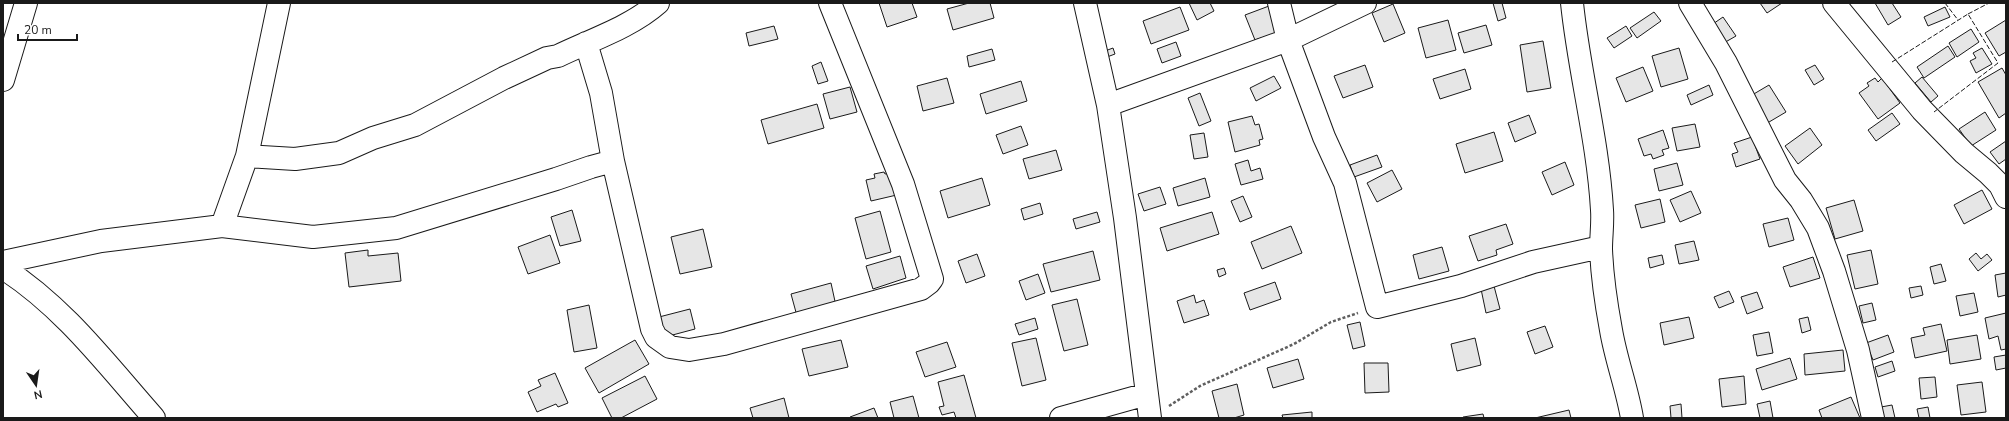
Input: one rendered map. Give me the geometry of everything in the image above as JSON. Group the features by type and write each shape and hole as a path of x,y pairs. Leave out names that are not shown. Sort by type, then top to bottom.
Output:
{"street":[{"path":"3,80 26,3"},
{"path":"222,226 247,156 279,3"},
{"path":"247,156 295,159 339,153 373,138 415,125 504,78 586,43 628,23 650,10 658,3"},
{"path":"586,43 601,93 613,162 652,329 656,338 670,347 689,350 724,344 920,289 932,279 903,184 830,3"},
{"path":"1085,3 1108,105 1125,218 1150,417"},
{"path":"1280,3 1288,40 1324,137 1345,183 1377,307 1461,286 1533,262 1601,247"},
{"path":"1108,105 1288,40 1365,3"},
{"path":"1572,3 1602,210 1601,247 1611,330 1620,370 1629,395 1632,418"},
{"path":"1690,3 1726,63 1784,180 1801,200 1818,228 1834,271 1858,350 1873,418"},
{"path":"1834,3 1922,110 1964,153 2000,185 2006,197"},
{"path":"3,262 101,241 222,226 313,237 396,228 591,167 613,162"},
{"path":"3,268 27,283 70,322 154,418"},
{"path":"1061,418 1147,394"}],"path":[{"path":"1150,417 1200,386 1294,344 1331,322 1377,307"}],"building":[{"path":"879,3 912,3 917,17 887,27"},
{"path":"969,3 990,3 994,18 953,30 947,9"},
{"path":"1189,3 1210,3 1214,11 1197,20"},
{"path":"1493,3 1502,3 1506,18 1498,21"},
{"path":"1760,3 1782,3 1767,13"},
{"path":"1875,3 1892,3 1901,17 1888,25"},
{"path":"1393,4 1405,33 1384,42 1372,13"},
{"path":"1269,6 1279,32 1255,40 1245,15"},
{"path":"1180,7 1189,30 1151,44 1143,21"},
{"path":"1945,7 1950,17 1928,26 1924,17"},
{"path":"1654,12 1661,21 1637,38 1630,28"},
{"path":"1723,17 1736,36 1722,44 1710,26"},
{"path":"1448,20 1456,50 1426,58 1418,28"},
{"path":"2006,20 2006,52 1999,56 1985,33"},
{"path":"1486,25 1492,45 1464,53 1458,33"},
{"path":"774,26 778,39 749,46 746,33"},
{"path":"1626,26 1632,36 1614,48 1607,38"},
{"path":"1971,29 1979,42 1957,57 1949,43"},
{"path":"1543,41 1551,88 1527,92 1520,45"},
{"path":"1176,42 1181,56 1162,63 1157,49"},
{"path":"1948,46 1955,57 1924,78 1917,67"},
{"path":"1113,48 1115,54 1107,57 1105,51"},
{"path":"1679,48 1688,79 1661,87 1652,56"},
{"path":"1982,48 1992,64 1976,73 1970,61 1976,58 1973,53"},
{"path":"992,49 995,60 969,67 967,56"},
{"path":"821,62 828,81 818,84 812,66"},
{"path":"1365,65 1373,87 1343,98 1334,76"},
{"path":"1815,65 1824,79 1814,85 1805,70"},
{"path":"1643,67 1653,91 1626,102 1616,78"},
{"path":"2002,68 2006,75 2006,113 1999,118 1978,82"},
{"path":"1465,69 1471,89 1440,99 1433,79"},
{"path":"1274,76 1281,88 1256,101 1250,88"},
{"path":"1922,77 1938,96 1931,102 1915,83"},
{"path":"947,78 954,103 923,111 917,86"},
{"path":"1875,78 1878,82 1882,78 1900,103 1878,119 1859,93 1869,86 1867,83"},
{"path":"1021,81 1027,101 986,114 980,94"},
{"path":"1709,85 1713,95 1691,105 1687,95"},
{"path":"1769,85 1786,112 1764,125 1747,98"},
{"path":"850,87 857,112 830,119 823,94"},
{"path":"1200,93 1211,121 1199,126 1188,98"},
{"path":"817,104 824,128 768,144 761,120"},
{"path":"1985,112 1996,130 1971,146 1959,129"},
{"path":"1892,113 1900,124 1876,141 1868,130"},
{"path":"1529,115 1536,133 1515,142 1508,123"},
{"path":"1252,116 1255,125 1259,124 1263,139 1259,140 1260,145 1235,152 1228,122"},
{"path":"1695,124 1700,147 1677,151 1672,128"},
{"path":"1021,126 1028,145 1003,154 996,135"},
{"path":"1810,128 1822,145 1798,164 1785,146"},
{"path":"1663,130 1669,148 1662,150 1664,155 1653,159 1651,154 1644,156 1638,139"},
{"path":"1494,132 1503,161 1465,173 1456,144"},
{"path":"1204,133 1208,157 1194,159 1190,135"},
{"path":"1752,137 1760,159 1736,167 1732,154 1738,152 1734,143"},
{"path":"2006,141 2006,159 1999,164 1990,152"},
{"path":"1056,150 1062,170 1029,179 1023,159"},
{"path":"1377,155 1382,167 1354,177 1350,165"},
{"path":"1248,160 1251,171 1260,168 1263,179 1241,185 1235,164"},
{"path":"1565,162 1574,185 1552,195 1542,172"},
{"path":"1677,163 1683,185 1659,191 1654,169"},
{"path":"1392,170 1402,189 1377,202 1367,183"},
{"path":"884,172 885,174 896,172 901,194 871,201 866,180 875,178 874,174"},
{"path":"982,178 990,205 948,218 940,191"},
{"path":"1205,178 1210,197 1178,206 1173,188"},
{"path":"1160,187 1166,204 1144,211 1138,194"},
{"path":"1982,190 1992,209 1964,224 1954,205"},
{"path":"1691,191 1701,213 1680,222 1670,200"},
{"path":"1243,196 1252,217 1240,222 1231,201"},
{"path":"1660,199 1665,222 1641,228 1635,205"},
{"path":"1854,200 1863,231 1835,239 1826,208"},
{"path":"1040,203 1043,214 1024,220 1021,209"},
{"path":"572,210 581,241 560,246 551,217"},
{"path":"880,211 891,252 866,259 855,218"},
{"path":"1097,212 1100,222 1076,229 1073,219"},
{"path":"1212,212 1219,234 1167,251 1160,228"},
{"path":"1788,218 1794,240 1769,247 1763,224"},
{"path":"1506,224 1513,244 1496,250 1497,255 1478,261 1469,236"},
{"path":"1291,226 1302,253 1262,269 1251,242"},
{"path":"703,229 712,267 680,274 671,237"},
{"path":"550,235 560,263 528,274 518,247"},
{"path":"1694,241 1699,260 1679,264 1675,245"},
{"path":"1442,247 1449,271 1419,279 1413,255"},
{"path":"368,250 368,256 398,253 401,281 349,287 345,253"},
{"path":"1871,250 1878,284 1855,289 1847,255"},
{"path":"1093,251 1100,280 1051,292 1043,264"},
{"path":"1976,253 1981,259 1987,254 1992,260 1978,271 1969,259"},
{"path":"977,254 985,276 966,283 958,261"},
{"path":"1662,255 1664,264 1650,268 1648,258"},
{"path":"900,256 906,278 873,289 866,266"},
{"path":"1813,257 1820,278 1790,287 1783,267"},
{"path":"1941,264 1946,281 1934,284 1930,267"},
{"path":"1224,268 1226,274 1219,277 1217,270"},
{"path":"2006,273 2006,295 1998,297 1995,275"},
{"path":"1038,274 1045,293 1026,300 1019,281"},
{"path":"1275,282 1281,299 1250,310 1244,293"},
{"path":"831,283 836,306 797,316 791,294"},
{"path":"1494,286 1500,309 1486,313 1481,289"},
{"path":"1921,286 1923,295 1911,298 1909,288"},
{"path":"1729,291 1734,302 1719,308 1714,297"},
{"path":"1757,292 1763,308 1747,314 1741,297"},
{"path":"1974,293 1978,312 1960,316 1956,296"},
{"path":"1194,295 1196,303 1204,300 1209,315 1184,323 1177,301"},
{"path":"1077,299 1088,345 1064,351 1052,305"},
{"path":"1872,303 1876,320 1863,323 1859,306"},
{"path":"589,305 597,348 574,352 567,310"},
{"path":"690,309 695,329 665,337 659,317"},
{"path":"2006,313 2006,349 2001,350 1998,336 1989,339 1985,318"},
{"path":"1689,317 1694,338 1664,345 1660,323"},
{"path":"1808,317 1811,330 1802,333 1799,319"},
{"path":"1035,318 1038,329 1019,335 1015,324"},
{"path":"1360,322 1365,346 1353,349 1347,325"},
{"path":"1941,324 1947,351 1915,358 1911,338 1925,335 1923,328"},
{"path":"1545,326 1553,347 1535,354 1527,332"},
{"path":"1769,332 1773,353 1757,356 1753,335"},
{"path":"1888,335 1894,352 1873,360 1866,343"},
{"path":"1977,335 1981,359 1950,364 1947,340"},
{"path":"1036,338 1046,380 1022,386 1012,343"},
{"path":"1475,338 1481,365 1457,371 1451,344"},
{"path":"635,340 649,364 599,393 585,368"},
{"path":"841,340 848,367 809,376 802,349"},
{"path":"947,342 956,367 925,377 916,352"},
{"path":"1843,350 1845,371 1805,375 1804,354"},
{"path":"2006,355 2006,368 1996,370 1994,357"},
{"path":"1790,358 1797,379 1762,390 1756,369"},
{"path":"1298,359 1304,379 1273,388 1267,368"},
{"path":"1892,361 1895,371 1878,377 1875,367"},
{"path":"1364,363 1388,363 1389,392 1365,393"},
{"path":"555,373 568,403 558,407 556,404 537,412 528,392 541,386 538,380"},
{"path":"964,375 976,418 956,418 954,412 942,415 939,407 944,406 938,382"},
{"path":"645,376 657,399 621,418 612,418 602,398"},
{"path":"1744,376 1746,404 1722,407 1719,379"},
{"path":"1935,377 1937,397 1921,399 1919,378"},
{"path":"1982,382 1986,412 1961,415 1957,385"},
{"path":"1237,384 1244,415 1234,418 1219,418 1212,391"},
{"path":"913,396 919,418 894,418 890,402"},
{"path":"1851,397 1860,418 1822,418 1819,410"},
{"path":"784,398 789,418 753,418 750,408"},
{"path":"1770,401 1773,418 1760,418 1757,404"},
{"path":"1681,404 1682,418 1671,418 1670,406"},
{"path":"1892,405 1895,418 1883,418 1881,407"},
{"path":"1928,407 1930,418 1919,418 1917,409"},
{"path":"874,408 878,418 850,418 850,417"},
{"path":"1569,410 1571,418 1535,418"},
{"path":"1312,412 1312,418 1283,418 1282,415"},
{"path":"1483,414 1484,418 1463,418 1463,417"}],"fence":[{"path":"1945,3 1958,20"},
{"path":"1968,14 1989,3"},
{"path":"1892,62 1968,14 1998,63 1934,112"}]}
